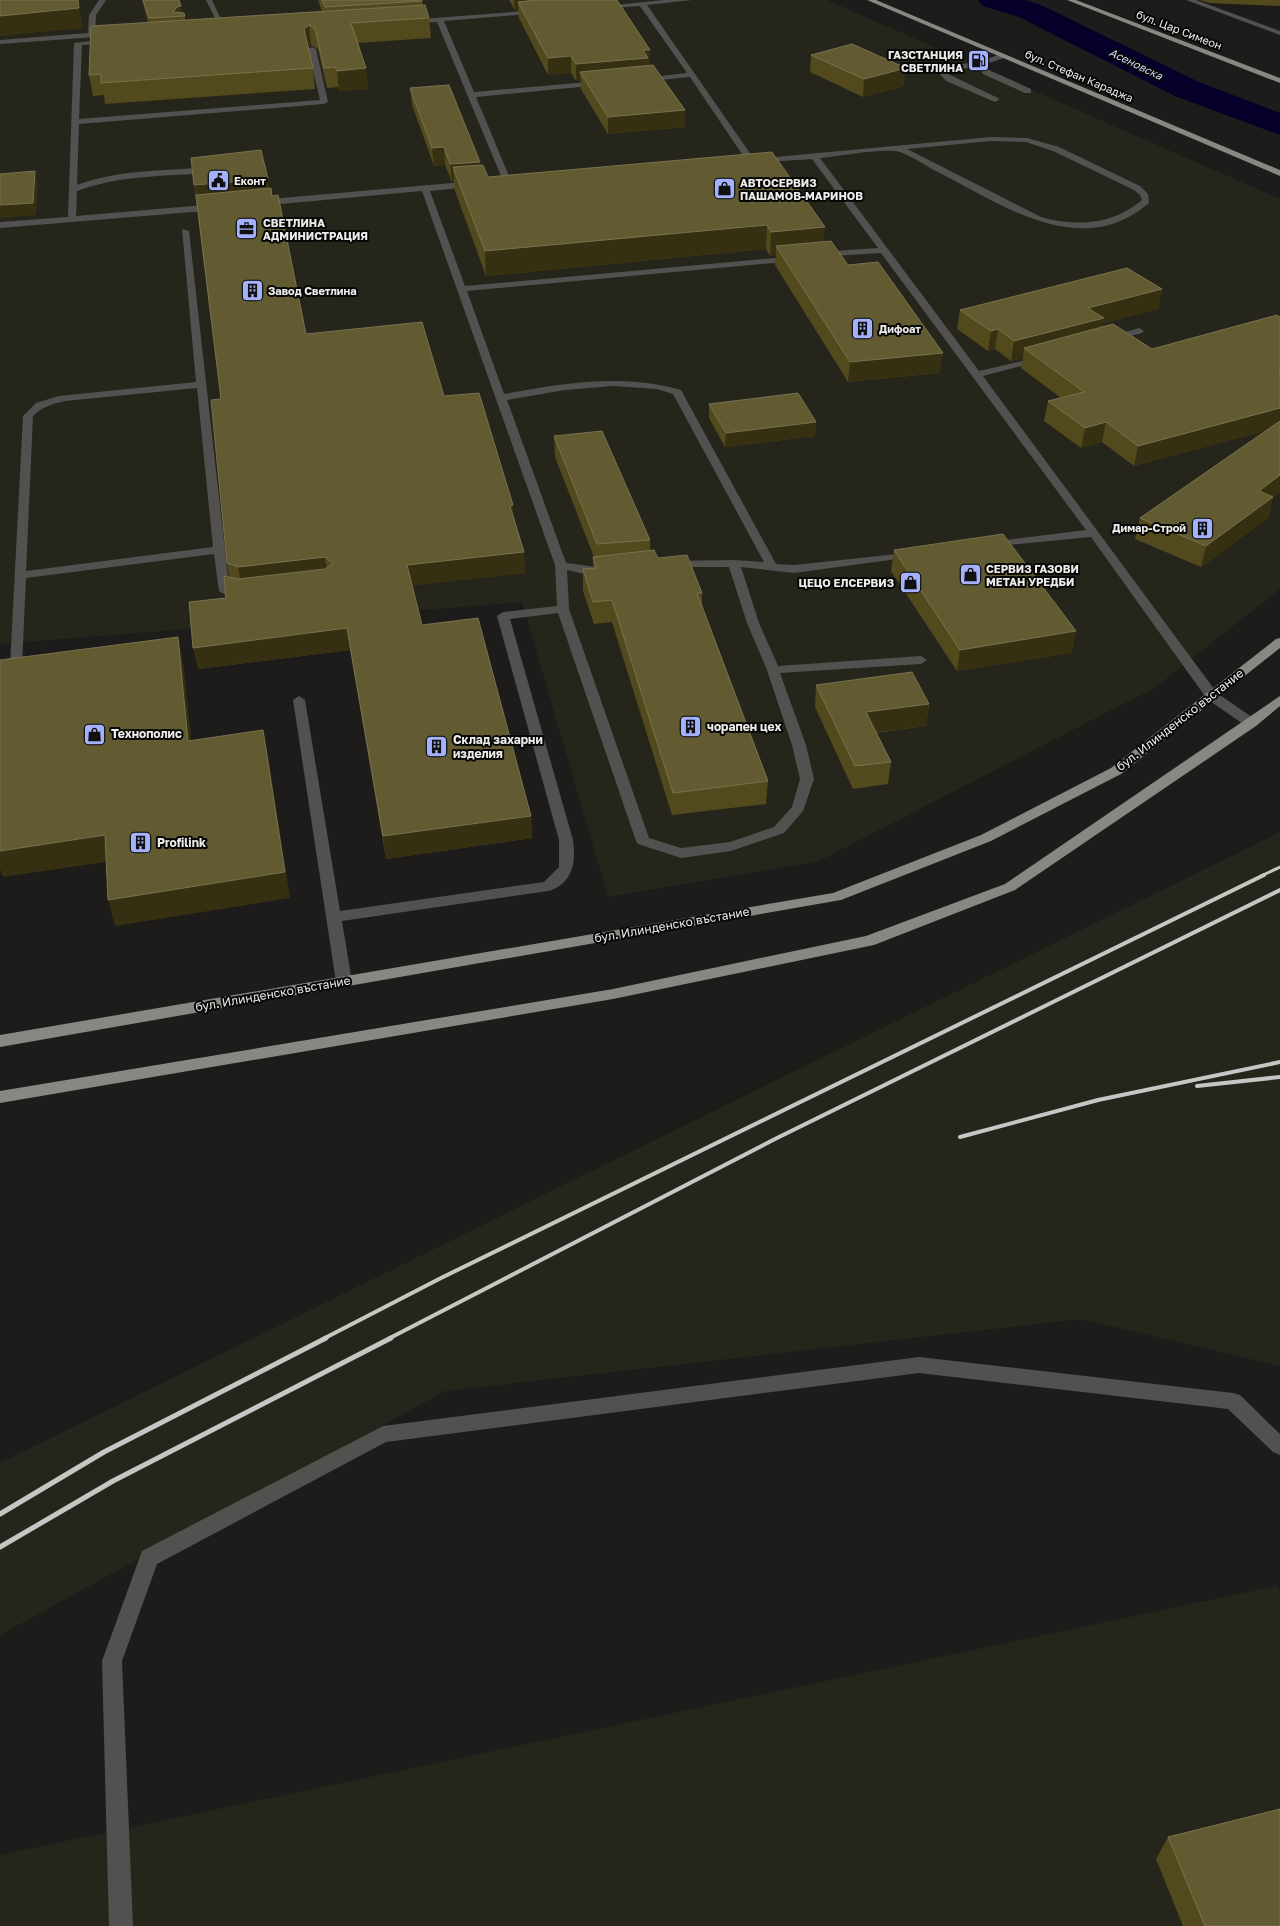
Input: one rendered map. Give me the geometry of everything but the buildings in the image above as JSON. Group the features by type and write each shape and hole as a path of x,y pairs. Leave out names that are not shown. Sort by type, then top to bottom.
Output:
{"main road":[{"name":"бул. Стефан Караджа","path":"870,0 1280,173"},
{"name":"бул. Цар Симеон","path":"1070,0 1280,81"},
{"name":"бул. Илинденско въстание","path":"0,1041 836,896 986,838 1116,771 1280,642"},
{"path":"0,1097 613,994 870,941 1010,887 1251,723 1280,700"}],"street":[{"path":"92,35 91,16 103,0"},
{"path":"200,24 220,22 209,0"},
{"path":"594,8 689,0"},
{"path":"1189,0 1280,32"},
{"path":"642,4 692,75 746,161 991,139 1027,140 1056,149 1137,188 1144,194 1146,201 1133,212 1105,223 1090,225 1053,224 1038,219 898,148"},
{"path":"402,22 546,12"},
{"path":"250,204 502,181 440,20"},
{"path":"0,42 112,33"},
{"path":"72,219 78,43 118,40"},
{"path":"75,122 324,102 312,49"},
{"path":"995,100 944,74 948,69 983,63 1001,56"},
{"path":"983,63 982,68 986,72 1028,91"},
{"path":"634,80 692,75"},
{"path":"470,95 605,83"},
{"path":"814,156 1094,533 1212,696 1251,723"},
{"path":"73,190 86,184 109,179 211,170"},
{"path":"425,188 460,289 562,565 563,609 643,841 681,853 731,846 779,830 798,808 806,779 799,745 773,670 752,623 734,563"},
{"path":"0,226 230,205"},
{"path":"186,231 223,588 230,592 242,594 261,592"},
{"path":"460,289 882,250"},
{"path":"1100,341 1139,331"},
{"path":"976,375 1053,354"},
{"path":"500,398 542,390 636,383 660,385 677,392 772,567"},
{"path":"0,667 21,665 20,575 28,416 34,409 45,402 65,398 202,384"},
{"path":"974,547 1094,533"},
{"path":"20,575 219,550"},
{"path":"655,566 680,562 734,563 794,569 927,552"},
{"path":"562,565 594,572 612,571"},
{"path":"334,917 548,886 563,877 568,860 566,840 504,616 563,609"},
{"path":"773,670 921,660"},
{"path":"300,700 344,982"},
{"path":"122,1926 112,1661 149,1558 383,1434 918,1366 1233,1401 1280,1446"}],"shaded area":[{"path":"0,0 827,0 1280,199 1280,589 1156,687 819,861 608,897 522,602 0,644"},
{"path":"1280,832 1280,1366 1081,1319 445,1391 0,1635 0,1463"},
{"path":"1277,1586 1280,1591 1280,1926 0,1926 0,1855"}],"waterway":[{"name":"Асеновска","path":"993,0 1030,11 1187,89 1280,125"}],"railway":[{"path":"1261,876 1280,867"},
{"path":"323,1339 441,1278 1264,875"},
{"path":"388,1339 775,1139 1280,890"},
{"path":"960,1137 1098,1100 1280,1062"},
{"path":"1197,1086 1280,1077"},
{"path":"0,1514 104,1452 326,1338"},
{"path":"0,1547 113,1481 391,1338"}],"place":[{"name":"ГАЗСТАНЦИЯ СВЕТЛИНА","path":"979,61"},
{"name":"Еконт","path":"218,181"},
{"name":"АВТОСЕРВИЗ ПАШАМОВ-МАРИНОВ","path":"724,189"},
{"name":"СВЕТЛИНА АДМИНИСТРАЦИЯ","path":"247,229"},
{"name":"Завод Светлина","path":"252,291"},
{"name":"Дифоат","path":"863,329"},
{"name":"Димар-Строй","path":"1202,528"},
{"name":"СЕРВИЗ ГАЗОВИ МЕТАН УРЕДБИ","path":"970,575"},
{"name":"ЦЕЦО ЕЛСЕРВИЗ","path":"910,583"},
{"name":"чорапен цех","path":"691,727"},
{"name":"Технополис","path":"95,734"},
{"name":"Склад захарни изделия","path":"437,747"},
{"name":"Profilink","path":"141,843"}]}
